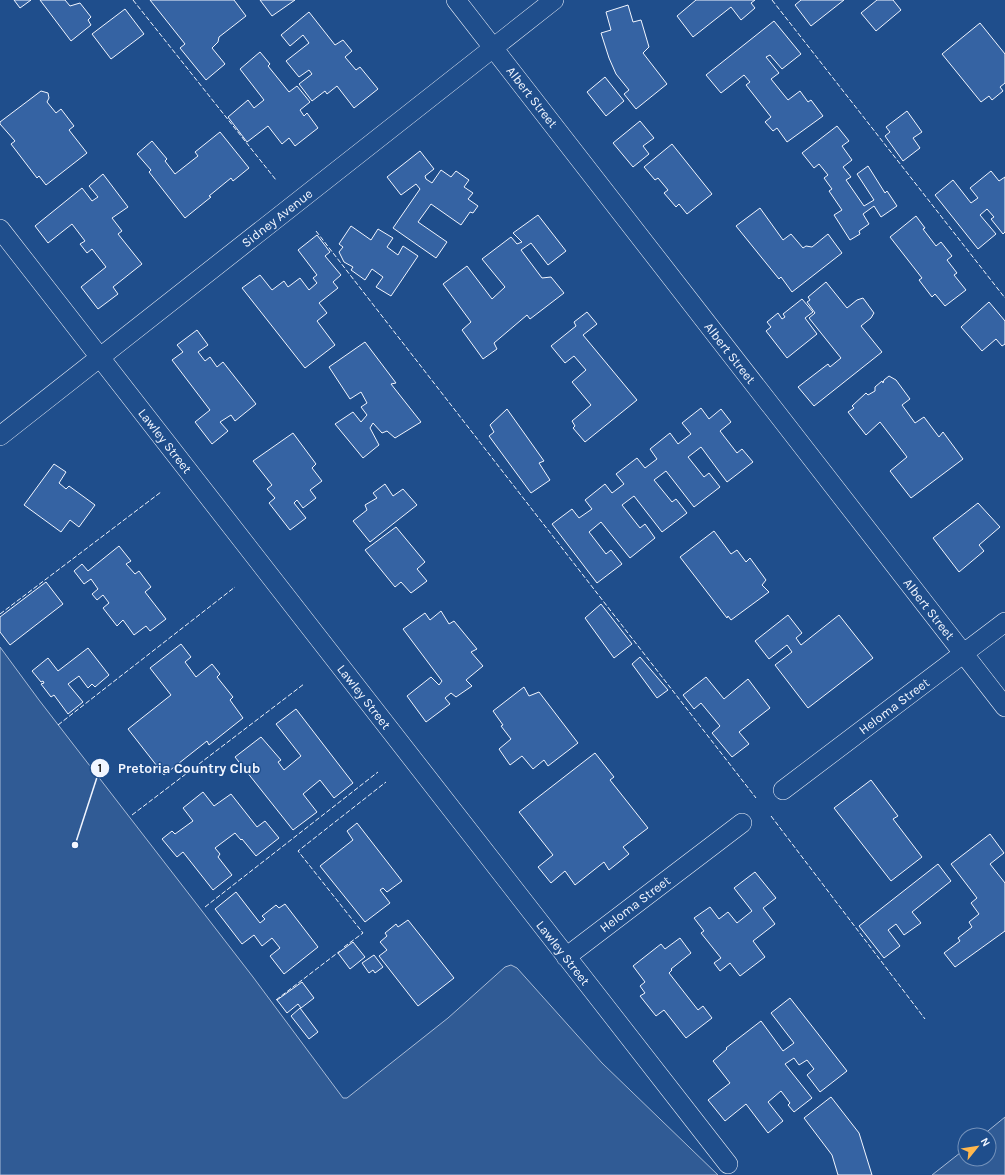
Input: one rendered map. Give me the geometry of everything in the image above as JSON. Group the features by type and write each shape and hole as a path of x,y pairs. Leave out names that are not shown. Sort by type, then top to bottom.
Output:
{"street":[{"name":"Albert Street","path":"456,0 1005,707"},
{"name":"Sidney Avenue","path":"0,436 554,0"},
{"name":"Lawley Street","path":"0,229 728,1164"},
{"name":"Heloma Street","path":"783,790 1005,622"},
{"name":"Heloma Street","path":"566,956 742,824"}],"shaded area":[{"path":"0,647 39,700 253,977 343,1098 347,1098 448,1018 505,967 511,965 517,968 602,1063 718,1175 0,1175"},
{"path":"1005,1117 1005,1175 932,1175 957,1155 957,1167 997,1167 997,1127 993,1127"}],"building":[{"path":"14,0 31,0 20,8"},
{"path":"40,0 65,0 70,6 80,3 91,17 88,20 91,25 71,41"},
{"path":"150,0 234,0 246,16 219,37 218,42 212,48 225,64 206,80 180,48 185,44"},
{"path":"260,0 295,0 272,16"},
{"path":"696,0 755,0 751,3 755,8 741,20 731,7 693,37 677,16"},
{"path":"801,0 844,0 811,26 795,5"},
{"path":"877,0 893,0 901,10 876,31 861,13"},
{"path":"628,5 633,22 641,20 649,47 643,53 667,84 636,109 624,94 629,90 616,74 601,33 611,30 606,12"},
{"path":"125,9 144,34 111,59 92,34"},
{"path":"309,12 335,45 343,40 352,51 345,57 356,70 360,67 378,89 354,108 337,86 327,94 325,91 312,101 299,84 312,74 309,70 299,77 286,61 309,43 303,35 290,46 281,35"},
{"path":"774,21 801,54 782,69 770,55 766,57 779,73 771,79 788,100 800,91 808,102 811,100 823,116 787,142 777,128 773,131 765,122 771,117 746,85 750,82 744,75 721,93 706,75"},
{"path":"980,23 1005,54 1005,83 1000,87 1003,91 992,100 989,96 981,102 942,54"},
{"path":"260,52 270,64 268,66 289,92 297,86 310,102 300,110 304,116 307,113 318,128 295,146 289,138 282,144 268,126 247,142 228,117 248,100 254,108 264,100 240,69"},
{"path":"605,77 624,101 606,116 587,92"},
{"path":"41,91 48,93 49,98 47,102 56,113 61,109 74,126 69,130 87,153 46,185 39,176 37,178 11,144 15,141 0,124 0,122"},
{"path":"907,111 922,132 913,138 920,148 903,161 885,136 890,132 886,127"},
{"path":"640,121 654,138 643,146 649,154 633,167 613,143"},
{"path":"837,126 849,141 842,146 852,160 843,167 851,177 846,180 864,206 874,200 857,174 868,166 885,193 887,191 897,206 881,217 874,206 863,214 869,224 859,231 860,234 850,240 834,215 842,210 829,191 832,189 824,178 828,175 819,164 814,168 802,153"},
{"path":"220,132 249,168 233,181 231,178 209,196 211,197 185,218 149,172 151,170 137,154 152,141 167,159 165,161 175,174 198,156 195,152"},
{"path":"672,144 712,194 687,214 679,204 676,207 664,193 668,190 658,178 655,180 644,167"},
{"path":"420,151 434,169 425,176 426,179 432,183 441,170 451,177 456,171 469,180 464,187 473,193 468,199 478,206 473,213 470,212 461,225 431,204 418,222 447,242 436,258 393,228 420,189 416,184 401,195 387,177"},
{"path":"991,171 999,181 1005,177 1005,232 1003,234 991,219 994,217 987,209 980,215 996,234 978,249 935,195 953,180 971,203 978,198 970,188"},
{"path":"103,174 128,207 112,218 122,231 118,234 142,264 113,287 118,294 98,309 81,287 106,267 92,249 87,253 80,244 85,241 72,224 48,243 35,226 82,188 92,201 98,197 89,186"},
{"path":"760,208 783,240 791,234 803,248 806,246 812,247 828,234 842,253 792,292 781,277 779,279 736,226"},
{"path":"538,215 566,251 548,265 531,243 521,250 542,278 551,277 564,293 530,319 527,315 494,343 497,349 483,359 462,330 471,322 443,284 467,266 492,299 505,287 482,259 511,237 517,244 522,242 513,233"},
{"path":"916,216 925,228 923,229 936,246 941,242 952,256 947,260 957,273 954,275 966,290 945,306 935,294 932,297 919,280 922,278 890,237"},
{"path":"351,226 371,240 378,229 393,238 387,247 398,255 403,246 418,256 391,296 376,287 383,277 372,269 365,280 351,270 353,267 344,262 339,252 343,247 339,244"},
{"path":"317,235 330,252 325,256 341,275 333,282 338,288 319,303 327,313 317,321 335,345 305,368 242,288 260,275 272,290 284,281 288,287 300,278 309,290 317,283 313,278 317,275 298,250"},
{"path":"826,282 847,308 857,300 863,298 874,313 871,318 861,326 882,352 814,406 798,387 828,364 830,367 841,358 809,318 815,313 807,302 810,300 808,297"},
{"path":"802,299 813,312 805,318 817,334 787,358 766,331 771,327 767,322 778,313 782,319 785,317 783,314"},
{"path":"989,302 1005,321 1005,344 1002,346 996,339 982,351 961,327"},
{"path":"587,312 597,324 583,335 637,400 585,442 573,428 575,426 572,421 591,405 572,382 586,370 574,356 565,363 551,346 576,326 574,322"},
{"path":"197,330 208,345 198,352 205,361 210,357 217,367 223,362 256,404 235,421 231,415 220,422 228,431 212,444 195,422 210,410 172,360 183,352 177,345"},
{"path":"365,342 396,383 391,384 421,422 395,438 387,431 382,433 373,423 370,428 379,445 363,458 335,424 353,412 361,422 367,415 361,407 367,403 361,392 350,399 329,367"},
{"path":"889,376 896,380 910,399 902,405 915,423 924,417 939,437 943,432 963,459 911,498 890,471 907,457 880,422 866,435 848,412 854,408 852,406 866,393 868,395 875,391 875,387 882,381 883,383"},
{"path":"701,408 709,419 721,409 731,422 720,431 737,453 742,449 753,462 727,482 701,447 688,457 704,477 709,473 720,487 694,507 666,471 654,480 672,502 676,499 687,513 662,532 634,496 622,505 640,528 645,524 655,538 630,558 601,522 589,532 606,554 611,550 622,564 597,583 552,524 572,509 579,518 592,509 585,500 605,484 612,493 624,484 616,474 637,458 645,468 657,459 650,449 670,433 678,444 691,434 682,423"},
{"path":"507,409 544,461 539,463 550,480 531,493 489,436 494,432 490,425"},
{"path":"293,433 316,464 312,468 322,481 310,490 316,498 303,508 297,500 294,503 306,518 290,530 269,503 275,498 267,489 272,485 253,461"},
{"path":"54,464 66,472 59,483 66,489 69,486 95,505 79,527 70,520 61,532 24,505"},
{"path":"385,484 393,496 403,489 417,505 370,542 353,521 367,510 365,505 377,498 373,493"},
{"path":"978,503 1000,527 979,545 984,551 959,572 933,538"},
{"path":"396,527 425,562 417,569 427,581 411,593 401,582 395,587 365,550"},
{"path":"714,531 731,554 737,550 746,562 750,558 766,580 762,585 769,592 731,620 728,616 727,618 680,557"},
{"path":"119,546 131,561 126,564 135,574 139,571 151,587 145,592 166,619 150,631 146,626 134,635 123,620 117,626 103,608 109,603 103,595 97,600 92,594 98,589 91,579 84,584 74,571 82,564 88,571"},
{"path":"46,582 63,604 10,645 0,632 0,617"},
{"path":"601,604 632,644 614,658 585,618"},
{"path":"441,611 449,624 454,621 477,649 471,652 483,666 466,680 472,686 456,697 451,693 445,698 450,704 426,722 407,696 431,677 439,685 442,681 403,629 425,613 430,620"},
{"path":"788,615 802,633 796,638 801,645 839,615 873,658 808,708 775,665 792,652 787,645 769,659 755,641"},
{"path":"181,644 191,657 185,662 196,677 212,664 220,674 217,677 233,697 230,700 243,718 209,745 207,741 164,775 128,729 171,695 150,668"},
{"path":"88,648 109,675 95,687 92,684 88,688 79,676 68,684 83,702 68,714 54,695 51,697 41,684 44,683 43,681 41,682 32,671 48,658 58,671"},
{"path":"640,657 668,690 657,698 632,664"},
{"path":"706,677 724,699 748,679 770,708 739,732 749,744 732,757 712,733 720,726 701,703 694,709 683,695"},
{"path":"524,687 529,696 539,692 578,743 548,766 544,760 533,769 522,756 510,765 499,749 511,739 501,726 503,725 493,711"},
{"path":"296,709 353,783 334,798 320,780 303,794 317,812 293,830 235,757 261,737 281,760 278,762 284,770 301,756 276,724"},
{"path":"595,753 614,777 610,780 648,828 623,847 629,854 609,870 604,862 575,885 565,871 551,883 538,867 553,855 519,812"},
{"path":"871,780 898,816 893,819 922,857 891,881 834,808"},
{"path":"203,792 214,806 231,794 257,827 265,821 279,838 256,856 235,833 215,848 220,854 218,857 232,875 213,890 183,852 177,857 162,839 172,831 175,834 193,821 183,808"},
{"path":"357,823 402,881 387,892 383,888 380,890 390,903 365,922 320,866 353,840 347,831"},
{"path":"990,834 1004,853 990,864 1005,883 1005,931 955,967 944,953 960,941 958,938 972,927 969,922 979,914 971,903 977,898 951,864"},
{"path":"938,864 951,881 912,912 921,923 904,935 896,924 888,930 900,946 884,958 859,926"},
{"path":"755,872 776,898 763,908 775,924 753,941 765,957 740,976 730,963 720,971 714,963 721,958 701,933 704,931 694,918 710,907 719,919 728,912 737,923 752,911 734,888"},
{"path":"236,892 260,923 265,919 262,916 276,905 279,908 285,904 318,947 284,974 270,956 280,948 272,938 262,946 254,935 242,944 215,909"},
{"path":"408,920 454,978 418,1006 379,956 387,950 380,942 387,936 385,933 396,924 398,927"},
{"path":"680,938 691,953 671,969 672,970 669,973 698,1010 703,1006 712,1018 686,1038 664,1010 656,1016 640,996 645,993 640,986 645,982 633,966 661,944 665,949"},
{"path":"353,942 365,957 350,969 338,953"},
{"path":"374,955 383,967 375,973 373,970 369,973 362,963"},
{"path":"302,982 314,998 301,1008 298,1004 287,1013 277,1000"},
{"path":"790,998 847,1071 820,1092 807,1075 814,1069 807,1060 799,1065 794,1058 785,1064 812,1098 794,1112 788,1105 790,1103 781,1091 768,1102 783,1121 768,1133 746,1104 725,1121 708,1100 730,1083 713,1061 727,1049 726,1048 761,1021 783,1051 794,1043 771,1013"},
{"path":"300,1008 318,1032 309,1039 291,1016"},
{"path":"831,1097 859,1133 872,1175 838,1175 832,1155 804,1118"}],"fence":[{"path":"133,0 276,180"},
{"path":"772,0 1005,298"},
{"path":"316,231 756,798"},
{"path":"0,614 161,492"},
{"path":"58,725 235,587"},
{"path":"132,815 304,684"},
{"path":"205,907 378,772"},
{"path":"344,947 363,933 298,851 386,782"},
{"path":"771,816 925,1019"},
{"path":"276,1000 340,951"}],"place":[{"name":"Pretoria Country Club","path":"75,845"}]}
